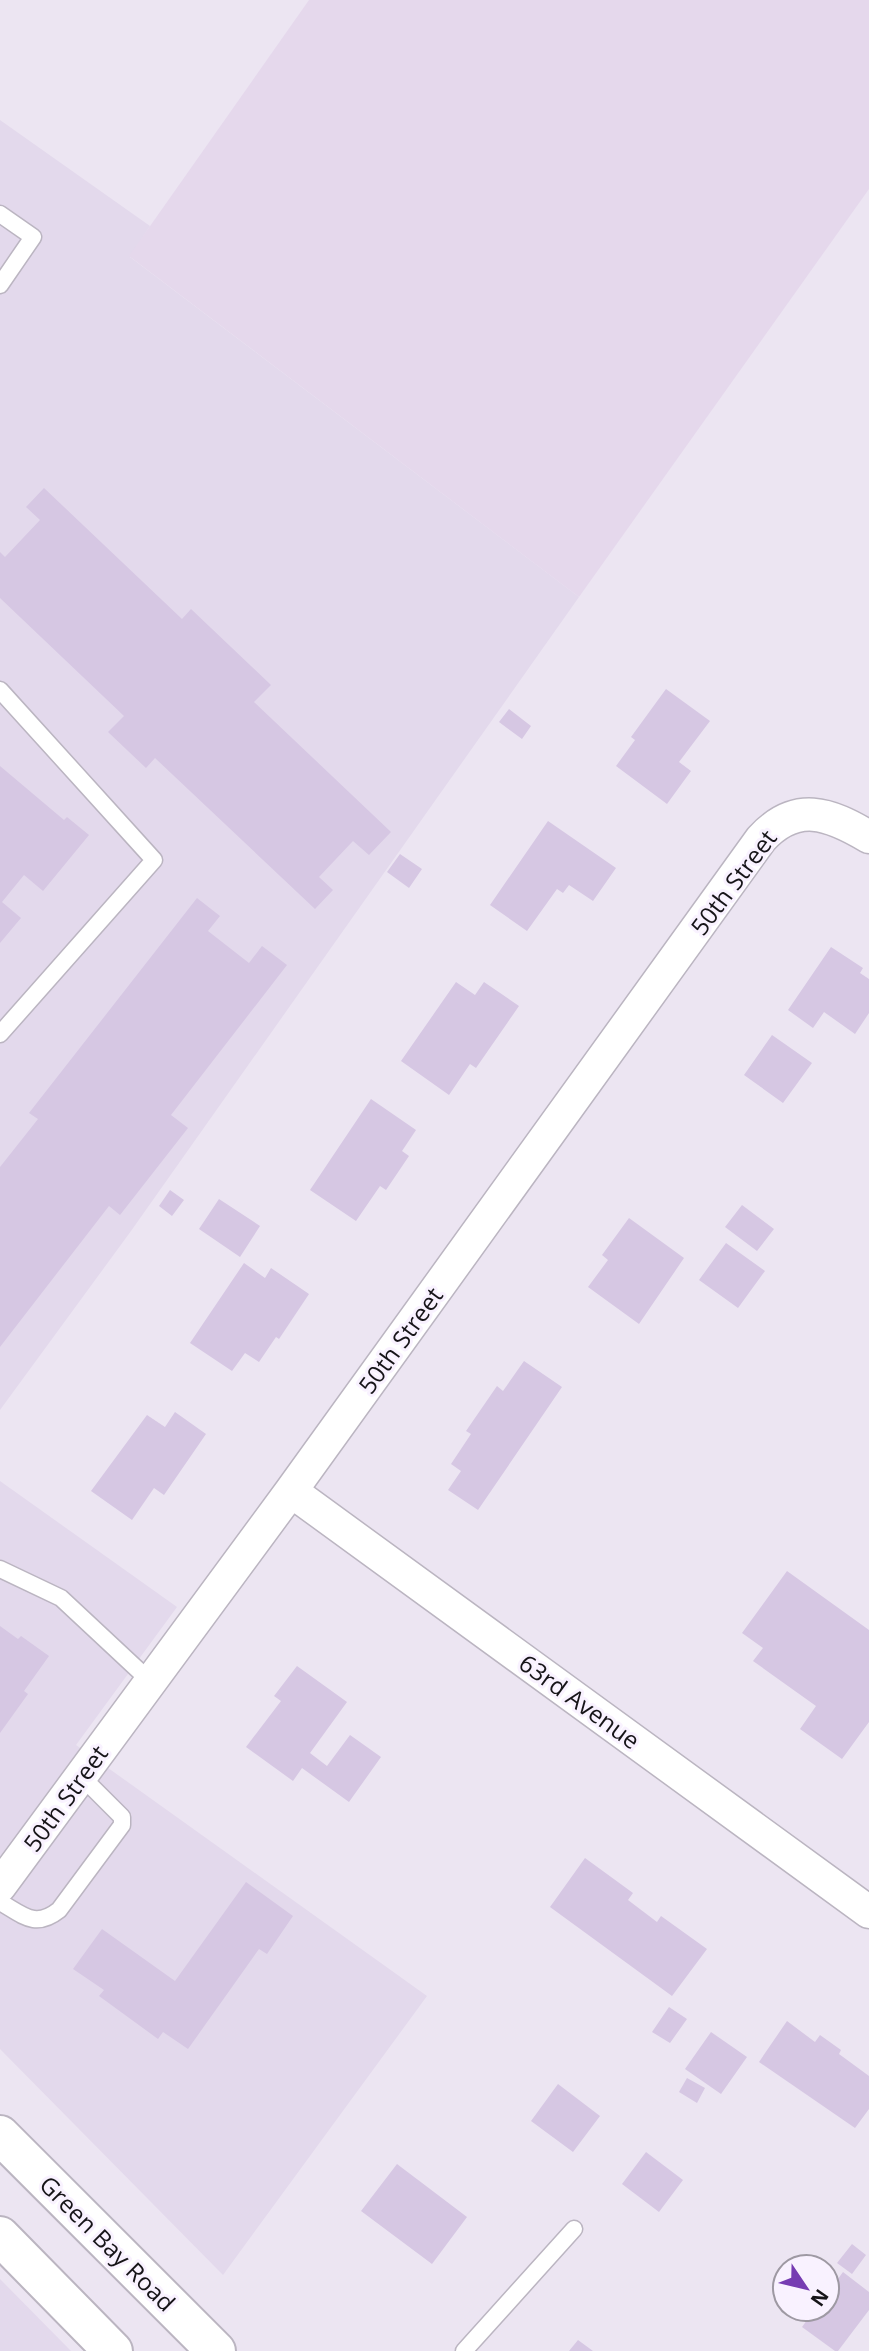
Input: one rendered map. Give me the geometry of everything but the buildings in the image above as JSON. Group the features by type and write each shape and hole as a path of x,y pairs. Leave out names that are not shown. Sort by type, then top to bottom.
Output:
{"main road":[{"name":"Green Bay Road","path":"0,2135 216,2351"},
{"path":"0,2236 113,2351"}],"street":[{"name":"50th Street","path":"0,1886 291,1491 761,839 775,824 792,816 811,814 839,821 869,837"},
{"name":"63rd Avenue","path":"291,1491 869,1912"}],"lane":[{"path":"0,214 33,237 0,285"},
{"path":"0,690 154,860 0,1034"},
{"path":"0,1569 61,1598 151,1682"},
{"path":"0,1902 32,1920 49,1918 59,1910 122,1825 122,1817 81,1776"},
{"path":"464,2351 574,2230"}],"shaded area":[{"path":"309,0 869,0 869,189 579,597 129,256"},
{"path":"0,120 150,226 130,257 579,597 131,1231 0,1410"},
{"path":"0,1481 177,1607 76,1745 427,1996 223,2275 0,2049"},
{"path":"0,2279 71,2351 0,2351"}]}
